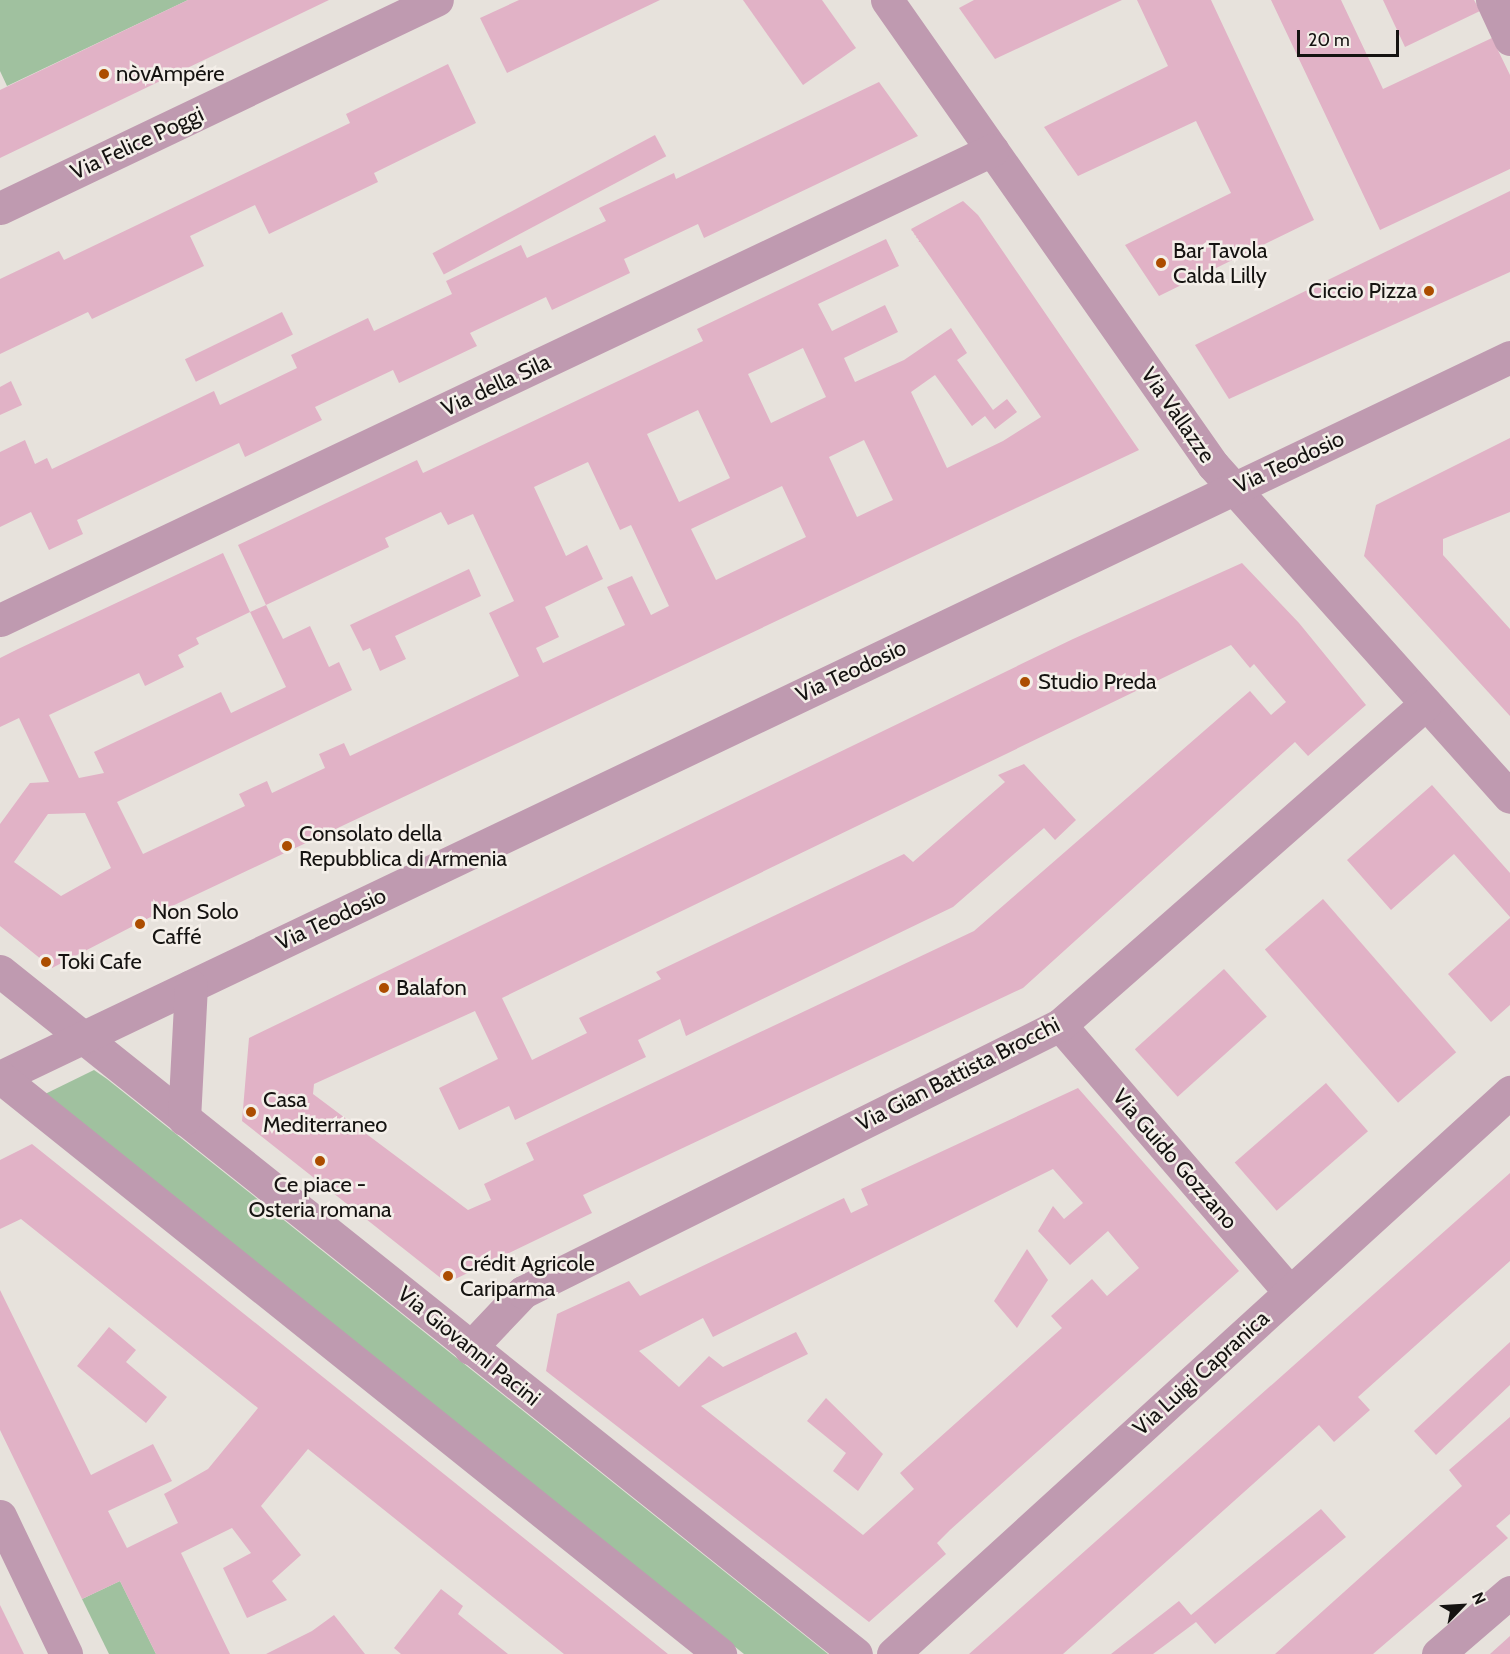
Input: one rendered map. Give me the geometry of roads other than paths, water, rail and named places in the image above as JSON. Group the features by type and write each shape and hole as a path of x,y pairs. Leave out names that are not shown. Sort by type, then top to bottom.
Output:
{"street":[{"name":"Via Felice Poggi","path":"0,208 438,0"},
{"name":"Via Vallazze","path":"887,0 1233,489 1510,797"},
{"path":"1491,0 1510,39"},
{"name":"Via della Sila","path":"0,620 992,150"},
{"name":"Via Teodosio","path":"83,1037 1510,357"},
{"name":"Via Gian Battista Brocchi","path":"470,1348 523,1292 1060,1025 1426,703"},
{"name":"Via Giovanni Pacini","path":"0,970 470,1348 856,1654"},
{"path":"184,1119 191,986"},
{"name":"Via Guido Gozzano","path":"1060,1025 1290,1292"},
{"path":"83,1037 0,1077 720,1654"},
{"name":"Via Luigi Capranica","path":"893,1654 1510,1092"},
{"path":"0,1516 66,1654"},
{"path":"1438,1654 1510,1592"}],"place":[{"name":"nòvAmpére","path":"104,74"},
{"name":"Bar Tavola Calda Lilly","path":"1161,263"},
{"name":"Ciccio Pizza","path":"1429,291"},
{"name":"Studio Preda","path":"1025,682"},
{"name":"Consolato della Repubblica di Armenia","path":"287,846"},
{"name":"Non Solo Caffé","path":"140,924"},
{"name":"Toki Cafe","path":"46,962"},
{"name":"Balafon","path":"384,988"},
{"name":"Casa Mediterraneo","path":"251,1112"},
{"name":"Ce piace - Osteria romana","path":"320,1161"},
{"name":"Crédit Agricole Cariparma","path":"448,1276"}]}
